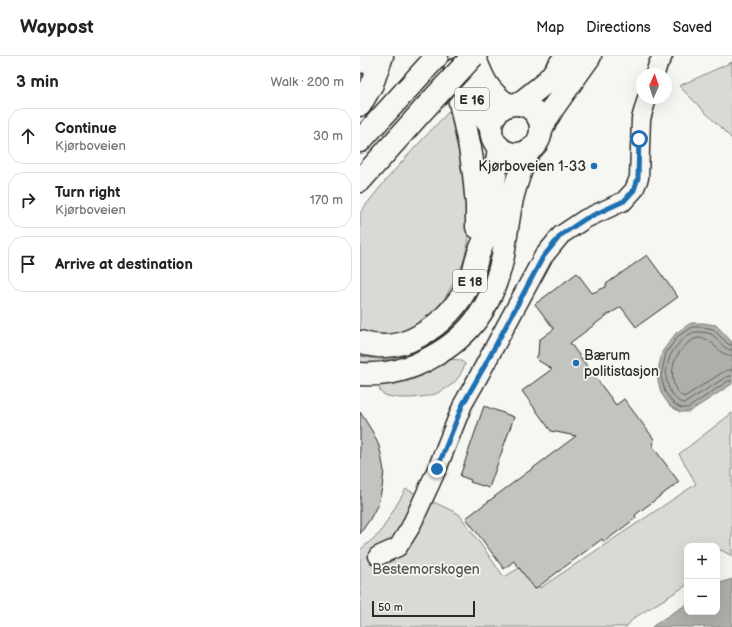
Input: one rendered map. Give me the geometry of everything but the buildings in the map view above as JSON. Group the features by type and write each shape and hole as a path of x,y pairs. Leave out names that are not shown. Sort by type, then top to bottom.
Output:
{"highway":[{"path":"360,62 361,56"},
{"path":"360,105 372,84 382,56"},
{"path":"360,141 437,56"},
{"path":"360,180 474,56"},
{"name":"E 16","path":"474,56 489,88 499,99 530,108 535,113 541,129"},
{"path":"514,104 544,84 566,56"},
{"path":"499,147 503,151 514,154 529,150 535,144 541,129 554,108 590,56"},
{"name":"E 16","path":"452,63 479,111 491,127"},
{"name":"E 16","path":"452,63 474,174 477,205 478,257"},
{"name":"E 16","path":"499,147 494,142 491,135 492,120 501,108 514,104"},
{"name":"E 18","path":"360,342 370,345 392,346 413,340 446,316 464,293 470,281 485,237 499,147"},
{"name":"E 18","path":"360,374 369,375 397,372 424,361 440,353 454,343 478,318 496,284 503,256 515,188 529,150"}],"street":[{"path":"378,556 398,547 410,528 437,469 463,404 543,257 561,235 585,219 624,201 634,190 638,178 641,119 645,104"}],"green space":[{"path":"732,62 732,139 679,86"},
{"path":"453,107 471,219 468,244 463,264 446,296 435,311 421,323 409,330 383,337 360,332 360,213 393,172"},
{"path":"491,257 493,258 489,276 465,322 415,359 360,365 360,356 389,360 400,359 422,350 443,337 461,319 475,299"},
{"path":"449,359 460,360 465,364 456,381 439,392 427,396 398,398 385,395 380,391 380,383 399,383 417,378"},
{"name":"Bestemorskogen","path":"732,413 732,556 721,550 720,551 720,543 684,543 684,587 634,618 626,627 360,627 360,550 380,533 406,489 459,514 504,577 523,566 540,588 696,484 679,454"}],"water":[{"path":"691,323 716,325 732,342 732,384 689,412 680,412 670,406 661,393 657,376 662,352 676,333"},
{"path":"732,579 732,627 652,627 684,606 684,615 720,615 720,583"}],"place":[{"name":"Kjørboveien 1-33","path":"594,166"},
{"name":"Bærum politistasjon","path":"576,363"}],"route":[{"path":"437,469 463,404 543,257 561,235 585,219 624,201 634,190 638,178 639,139"}]}
